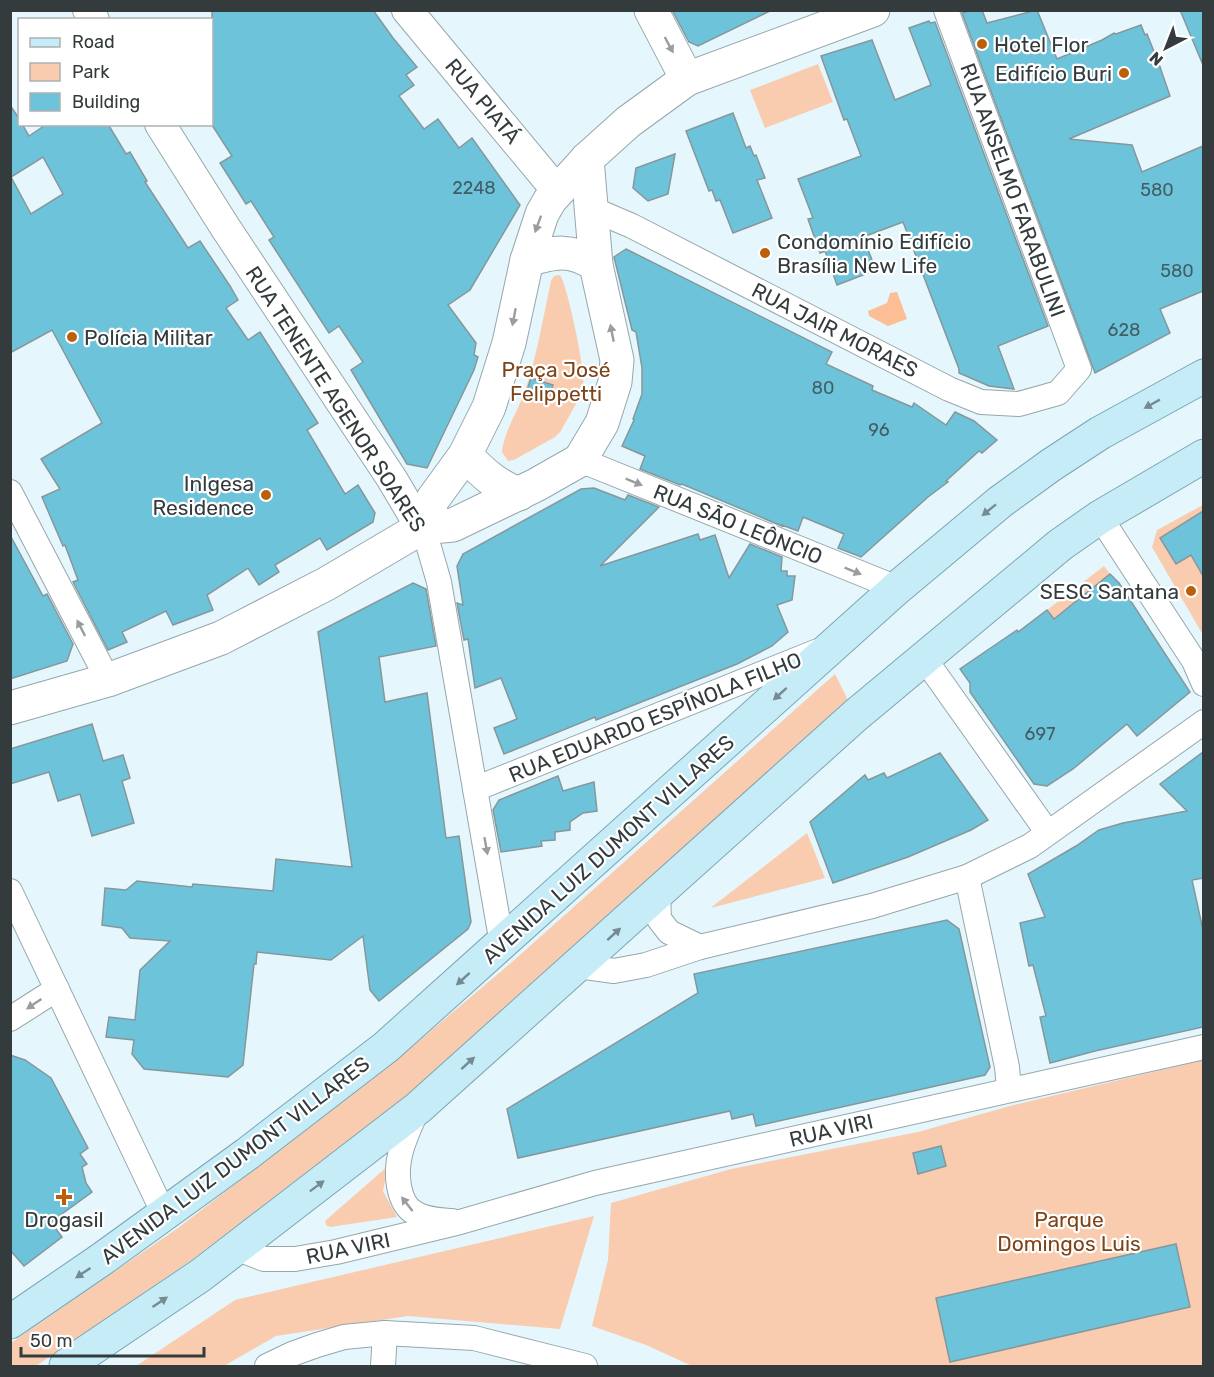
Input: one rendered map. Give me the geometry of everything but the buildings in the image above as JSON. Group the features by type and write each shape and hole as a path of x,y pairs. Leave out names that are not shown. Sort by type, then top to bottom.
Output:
{"main road":[{"path":"651,10 687,80"},
{"path":"421,528 433,500 465,455 481,427 495,392 509,343 527,260 542,214 550,200 587,159 628,122 687,80 873,10"},
{"path":"10,708 108,680 221,638 326,584 421,528 453,525 519,494 579,460 603,423 616,371 615,350 596,265 587,159"},
{"path":"527,260 549,253 570,252 583,256 596,265"},
{"name":"AVENIDA LUIZ DUMONT VILLARES","path":"10,1322 102,1259 247,1154 386,1047 897,588 992,508 1100,433 1203,376"},
{"path":"465,455 486,476 519,494"},
{"path":"66,1366 88,1357 201,1275 418,1108 856,715 1060,545 1101,517 1203,456"}],"street":[{"name":"RUA PIATÁ","path":"407,10 558,192"},
{"name":"RUA ANSELMO FARABULINI","path":"946,10 1079,369"},
{"name":"RUA TENENTE AGENOR SOARES","path":"161,126 225,227 392,479 426,537 439,582 502,944"},
{"name":"RUA JAIR MORAES","path":"590,208 632,226 950,389 981,402 1009,405 1034,401 1058,393 1079,369"},
{"name":"RUA SÃO LEÔNCIO","path":"579,460 897,588"},
{"path":"10,492 108,680"},
{"path":"1101,517 1194,661 1203,684"},
{"name":"RUA EDUARDO ESPÍNOLA FILHO","path":"475,789 834,645"},
{"path":"924,658 1048,833"},
{"path":"578,966 614,971 646,965 700,947 872,906 967,877 1030,846 1200,726"},
{"path":"967,877 1007,1066 1009,1089"},
{"path":"10,891 164,1214"},
{"path":"658,894 659,919 669,932 700,947"},
{"path":"10,1019 57,989"},
{"name":"RUA VIRI","path":"236,1248 264,1259 295,1259 336,1252 460,1222 594,1183 1203,1047"},
{"name":"RUA VIRI","path":"418,1108 396,1166 401,1198 414,1213 430,1219 460,1222"},
{"path":"267,1366 292,1354 344,1337 385,1332 474,1338 585,1366"},
{"path":"383,1366 385,1332"}],"green space":[{"path":"818,64 833,102 765,128 750,90"},
{"name":"Praça José Felippetti","path":"560,275 567,294 579,347 583,385 577,402 561,431 555,437 514,460 508,461 502,452 503,444 529,377 551,281 554,276"},
{"name":"SESC Santana","path":"1203,505 1203,635 1152,547 1157,530"},
{"path":"1104,566 1110,574 1054,619 1047,610"},
{"path":"835,674 848,700 410,1093 193,1259 36,1366 11,1366 11,1343 178,1228 394,1062 512,962"},
{"path":"807,833 825,878 711,908 713,906"},
{"name":"Parque Domingos Luis","path":"1203,1060 1203,1366 692,1366 646,1345 592,1326 608,1260 611,1203 731,1169 918,1132 1010,1106"},
{"path":"388,1166 383,1191 397,1217 330,1227 326,1225 325,1221"},
{"path":"594,1216 560,1329 408,1316 276,1336 224,1366 136,1366 235,1300"}],"shaded area":[{"path":"897,292 907,319 888,326 869,316 868,311 887,303 890,293"}],"place":[{"name":"Hotel Flor","path":"982,44"},
{"name":"Edifício Buri","path":"1124,73"},
{"name":"Condomínio Edifício Brasília New Life","path":"765,253"},
{"name":"Polícia Militar","path":"72,337"},
{"name":"Inlgesa Residence","path":"266,495"},
{"name":"SESC Santana","path":"1191,591"},
{"name":"Drogasil","path":"64,1197"}]}
